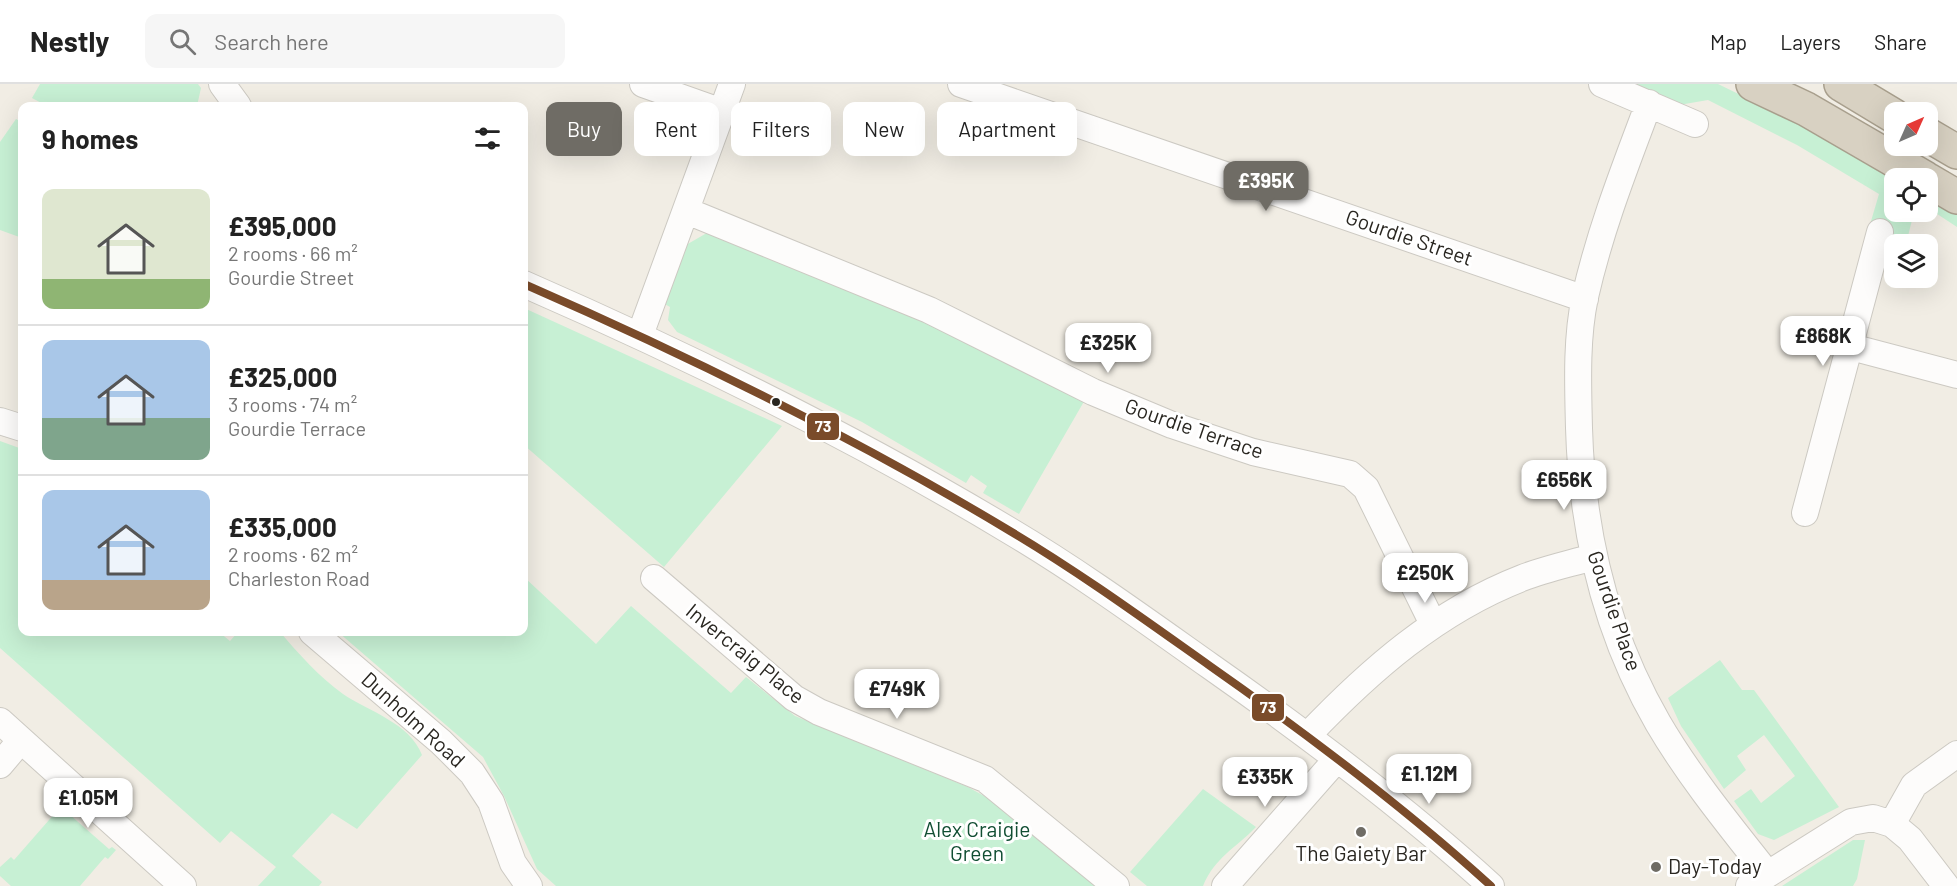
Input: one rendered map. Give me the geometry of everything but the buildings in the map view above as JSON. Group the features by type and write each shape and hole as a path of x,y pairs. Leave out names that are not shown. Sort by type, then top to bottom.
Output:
{"highway":[{"path":"1753,84 1806,109 1907,168"},
{"path":"1841,84 1884,110"},
{"path":"1938,141 1957,152"},
{"path":"1938,186 1957,197"}],"street":[{"path":"222,84 235,102"},
{"path":"643,84 722,112"},
{"path":"640,335 732,84"},
{"name":"Gourdie Street","path":"961,84 1585,299"},
{"path":"1602,84 1695,124"},
{"name":"Gourdie Place","path":"1649,103 1606,218 1585,299 1578,383 1581,475 1593,557 1620,642 1658,722 1709,798 1758,880"},
{"name":"Gourdie Terrace","path":"687,211 929,310 1093,392 1172,425 1253,452 1350,474 1366,488 1433,624"},
{"path":"1805,513 1880,232"},
{"path":"528,286 640,335 791,408 1012,532 1098,587 1308,735 1491,886"},
{"path":"1851,347 1957,375"},
{"path":"0,421 18,427"},
{"path":"1308,735 1350,691 1398,649 1433,624 1472,600 1522,578 1593,557"},
{"name":"Invercraig Place","path":"654,578 794,699 819,712 985,779 1116,886"},
{"name":"Dunholm Road","path":"317,636 441,742 472,773 491,802 513,862 529,886"},
{"path":"0,722 183,886"},
{"path":"0,765 21,740"},
{"path":"1892,824 1914,785 1957,754"},
{"path":"1225,886 1337,759"},
{"path":"1758,880 1851,822 1873,818 1892,824 1910,838 1946,886"}],"green space":[{"path":"40,84 198,84 201,88 198,102 40,102 32,98"},
{"path":"1630,84 1718,84 1798,123 1884,174 1884,222 1912,222 1908,234 1884,234 1884,238 1869,228 1879,194 1797,145 1708,100 1679,105"},
{"path":"16,119 18,120 18,237 0,230 0,142"},
{"path":"1938,203 1957,215 1957,227 1938,215"},
{"path":"712,230 924,317 1086,398 1019,514 983,493 987,486 971,475 966,483 862,422 677,332 668,320 670,307 663,303 686,245"},
{"path":"528,310 782,426 664,567 528,448"},
{"path":"0,441 18,448 18,636 224,636 230,641 234,636 284,636 334,687 408,734 422,755 357,829 332,813 292,856 322,882 319,886 258,886 276,867 231,831 220,843 0,648"},
{"name":"Alex Craigie Green","path":"528,581 596,644 631,606 731,693 746,677 795,716 968,787 1000,805 1095,886 556,886 537,869 504,796 483,757 343,636 528,636"},
{"path":"1720,660 1742,690 1754,690 1839,807 1774,840 1758,834 1734,801 1751,789 1761,803 1795,776 1764,735 1737,756 1746,770 1724,789 1681,726 1668,698"},
{"path":"1203,789 1256,827 1220,860 1203,886 1147,886 1130,872"},
{"path":"61,800 64,802 61,807 109,849 112,847 116,850 108,859 105,857 80,886 11,886 0,876 0,867 11,857 14,860 56,812 53,809"},
{"path":"1853,840 1865,840 1857,879 1853,886 1782,886"}],"transit line":[{"name":"73","path":"528,286 710,369 832,431 951,496 1036,547 1136,614 1318,744 1424,827 1491,886"}],"place":[{"name":"The Gaiety Bar","path":"1361,832"},
{"name":"Day-Today","path":"1656,867"}]}
